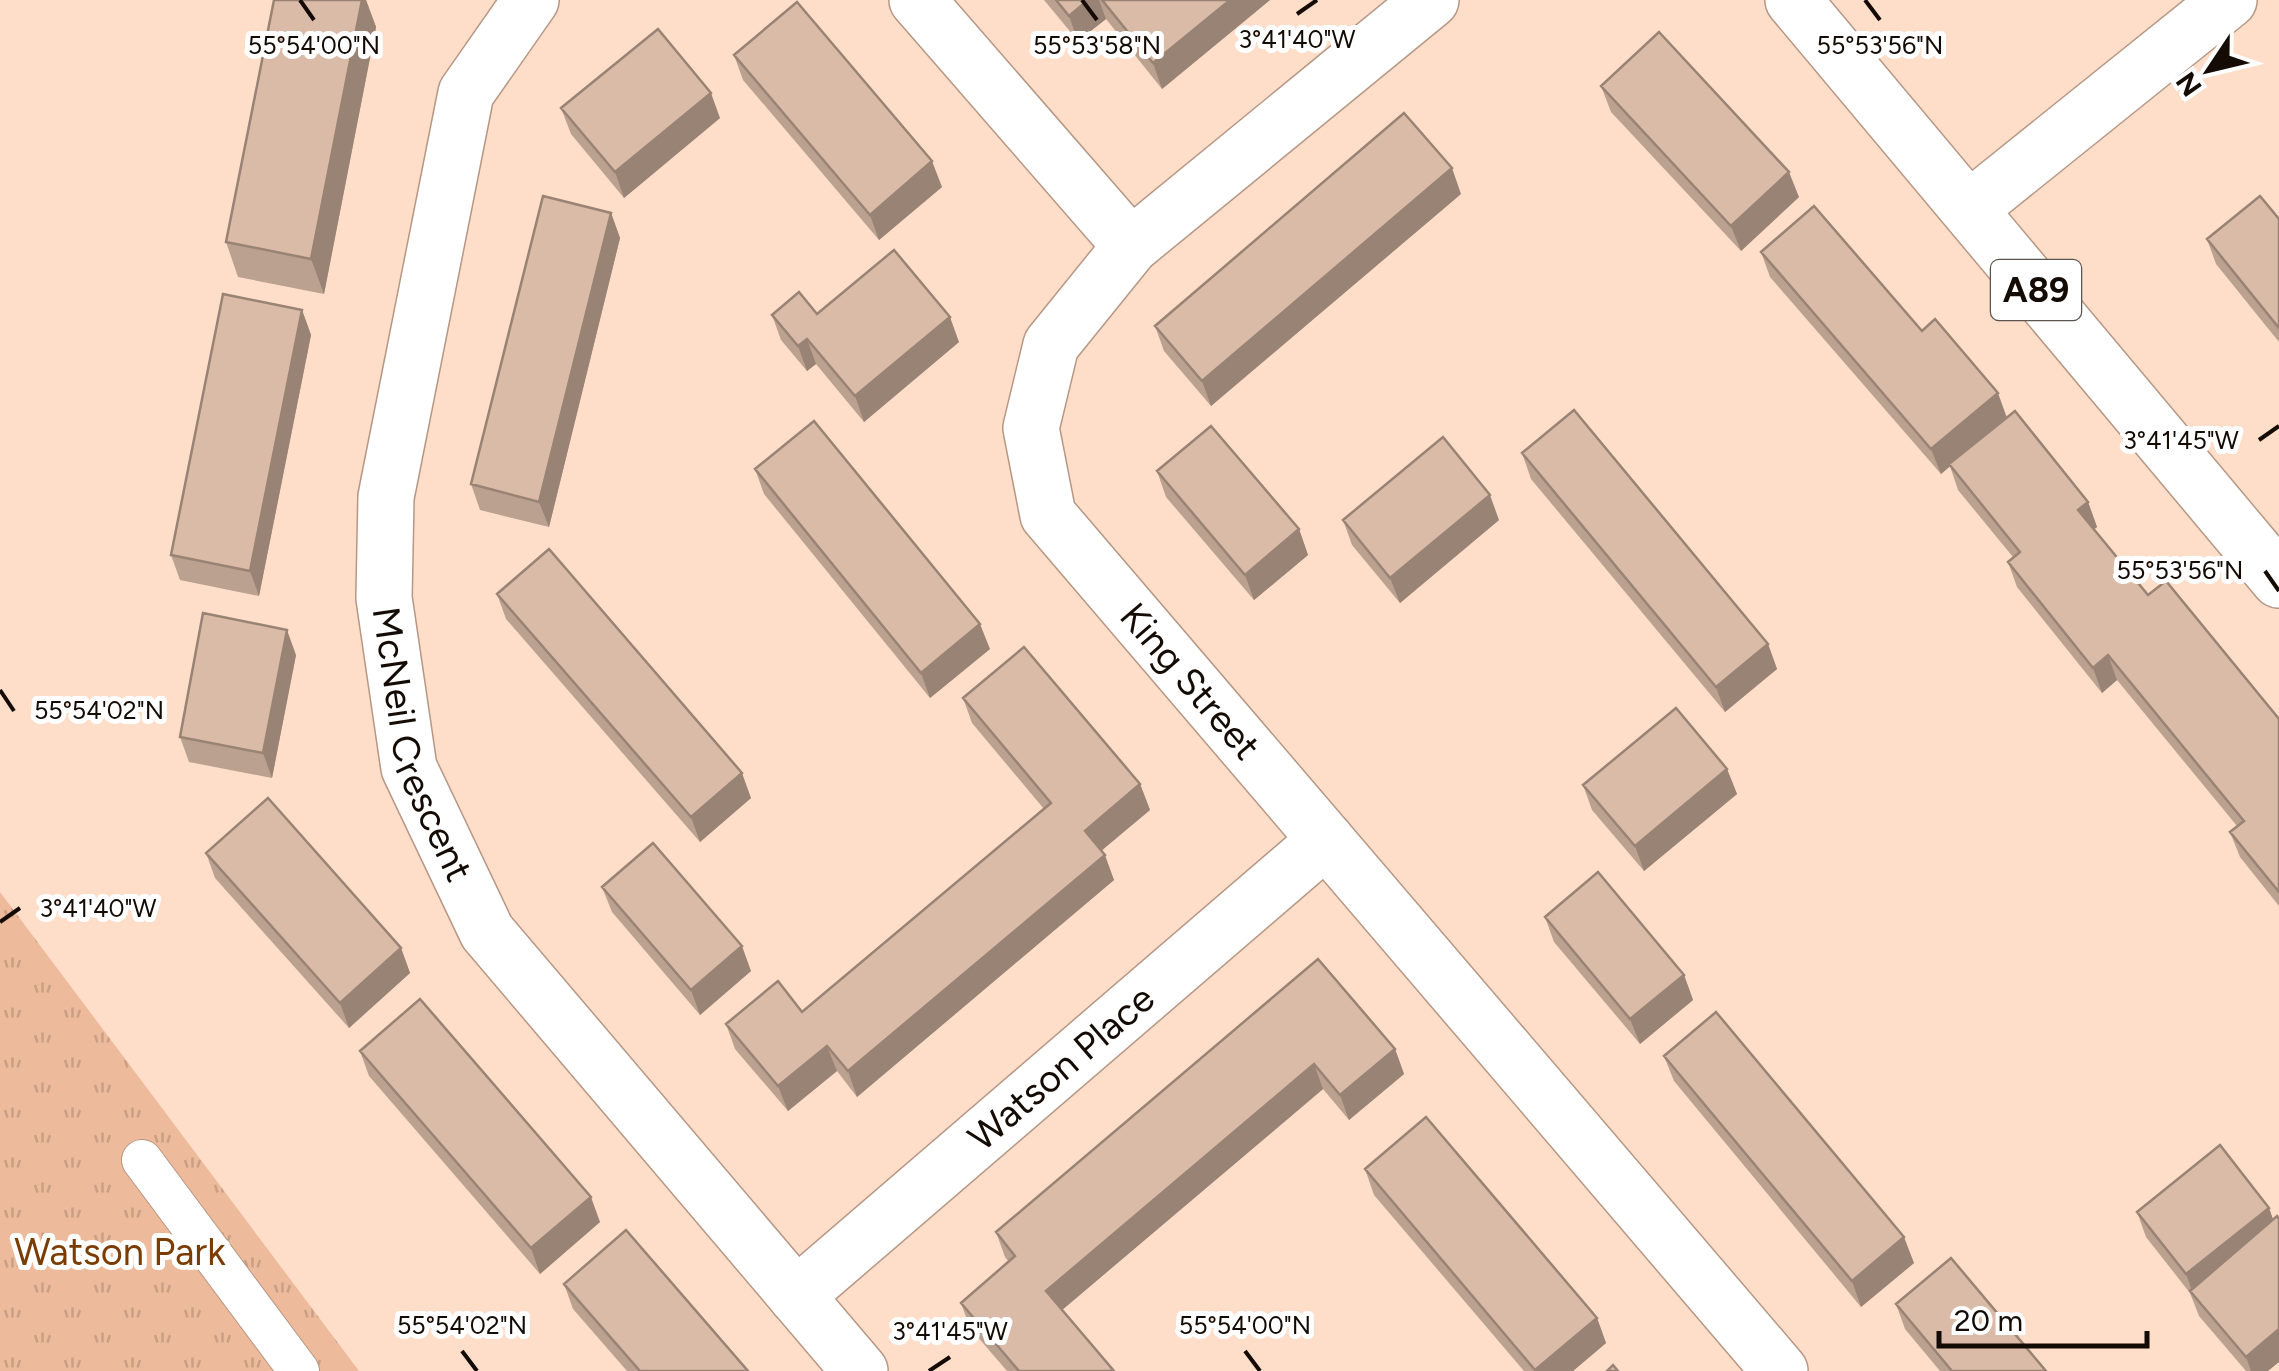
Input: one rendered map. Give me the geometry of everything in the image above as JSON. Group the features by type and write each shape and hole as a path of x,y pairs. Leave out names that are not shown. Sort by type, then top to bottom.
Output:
{"street":[{"name":"McNeil Crescent","path":"531,0 466,94 386,498 384,598 409,768 487,932 860,1371"},
{"path":"917,0 1131,246"},
{"name":"King Street","path":"1431,0 1131,246 1051,345 1030,428 1048,515 1780,1371"},
{"name":"A89","path":"1793,0 2279,580"},
{"path":"1970,210 2229,0"},
{"name":"Watson Place","path":"796,1296 1326,840"}],"lane":[{"path":"142,1160 299,1371"}],"green space":[{"name":"Watson Park","path":"0,892 359,1371 0,1371"}],"building":[{"path":"274,0 362,0 311,259 226,242"},
{"path":"1056,0 1088,0 1069,16"},
{"path":"1102,0 1230,0 1153,63"},
{"path":"797,2 932,161 870,215 734,55"},
{"path":"658,29 711,93 615,172 561,108"},
{"path":"1659,32 1789,172 1731,226 1601,86"},
{"path":"1404,113 1452,168 1202,381 1155,326"},
{"path":"543,196 611,213 539,502 471,484"},
{"path":"2260,196 2279,219 2279,328 2207,239"},
{"path":"1814,206 1922,331 1935,319 1998,393 1931,449 1761,252"},
{"path":"894,250 950,317 855,396 807,339 798,346 772,315 799,292 817,314"},
{"path":"223,294 302,310 250,571 171,555"},
{"path":"1574,410 1768,644 1716,687 1522,453"},
{"path":"2015,411 2088,502 2078,510 2148,595 2166,581 2279,719 2279,892 2230,832 2244,821 2108,655 2093,668 2008,562 2020,552 1949,464"},
{"path":"814,421 980,624 921,673 755,469"},
{"path":"1211,426 1299,529 1245,575 1157,471"},
{"path":"1443,437 1490,495 1390,578 1343,520"},
{"path":"549,549 742,773 691,817 497,594"},
{"path":"203,613 287,630 263,753 180,737"},
{"path":"1024,647 1140,784 1085,831 1105,855 848,1071 827,1046 778,1086 726,1024 778,981 802,1012 1051,803 963,698"},
{"path":"1676,708 1727,769 1635,846 1583,785"},
{"path":"268,798 401,948 340,1003 206,853"},
{"path":"653,843 742,946 691,990 602,887"},
{"path":"1598,872 1684,975 1630,1019 1545,917"},
{"path":"1318,959 1395,1049 1340,1095 1314,1064 1046,1291 1114,1371 1019,1371 961,1303 1015,1256 996,1232"},
{"path":"420,999 591,1197 531,1248 360,1051"},
{"path":"1716,1012 1904,1237 1852,1281 1664,1056"},
{"path":"1426,1117 1597,1318 1535,1370 1365,1169"},
{"path":"2220,1145 2269,1208 2186,1274 2137,1212"},
{"path":"2277,1216 2279,1329 2246,1357 2190,1291"},
{"path":"626,1230 748,1371 640,1371 564,1284"},
{"path":"1951,1258 2046,1371 1952,1371 1896,1304"}]}
